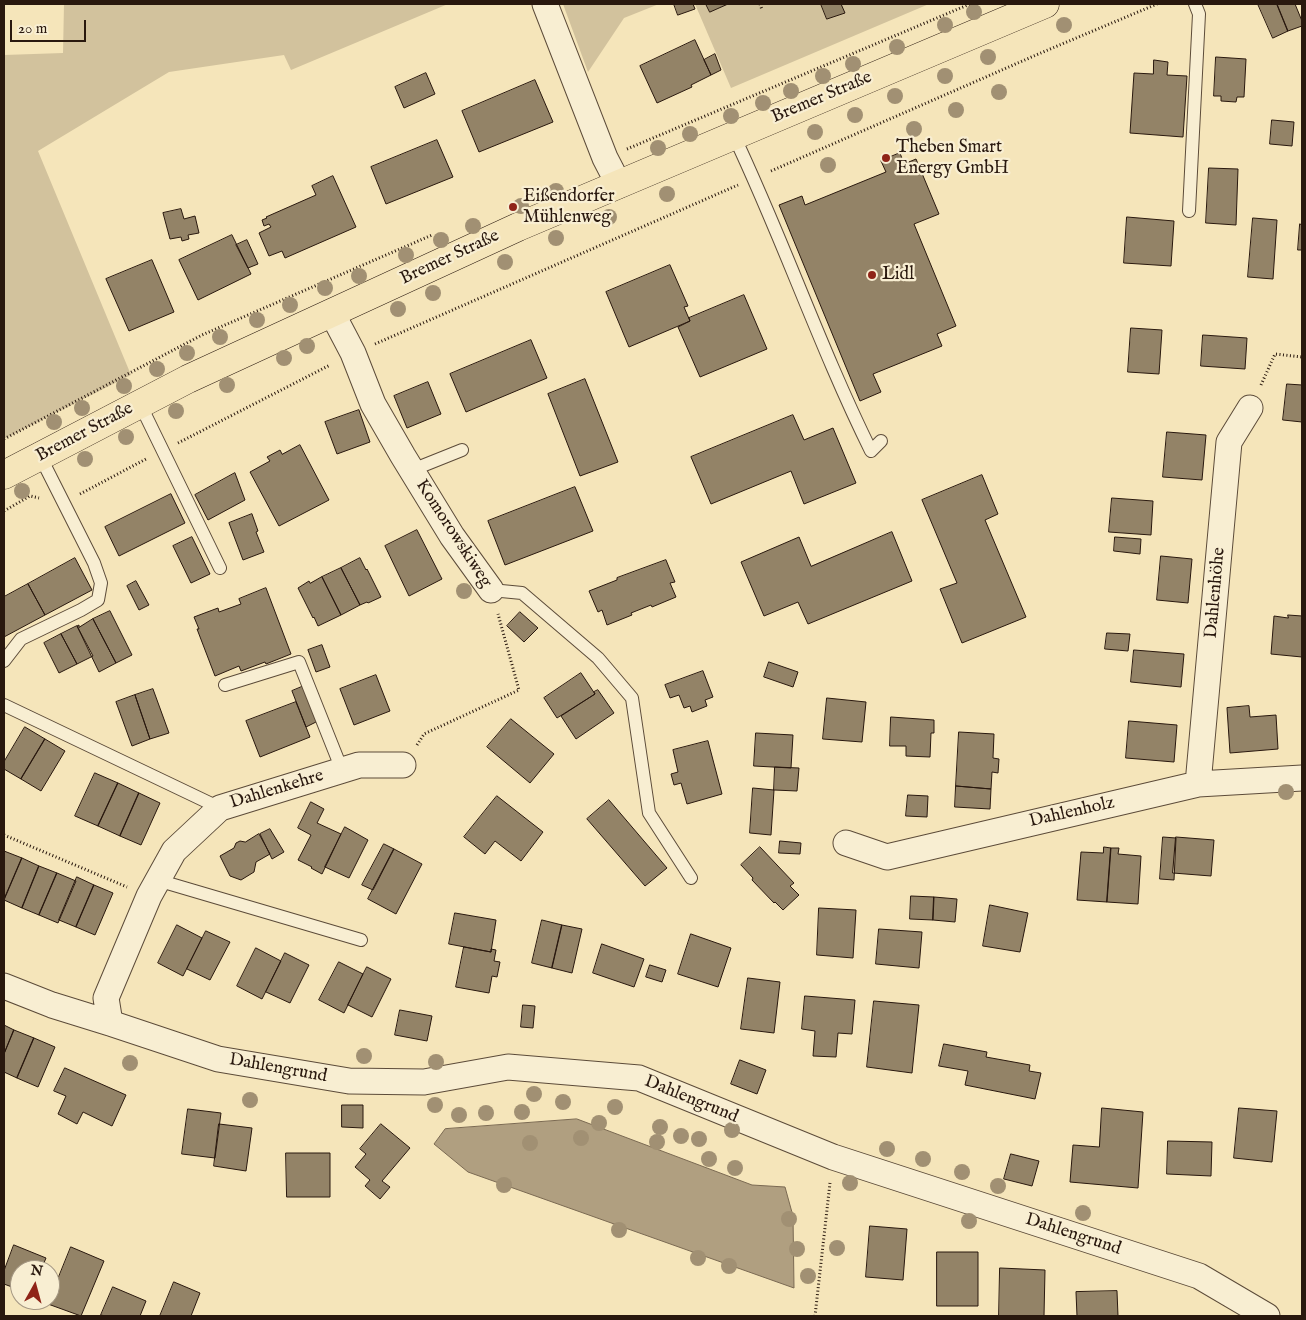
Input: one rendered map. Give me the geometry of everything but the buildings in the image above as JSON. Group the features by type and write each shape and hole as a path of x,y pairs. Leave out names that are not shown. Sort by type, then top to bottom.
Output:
{"main road":[{"name":"Bremer Straße","path":"4,475 188,379 518,228 1045,4"}],"street":[{"path":"546,4 605,158 619,185"},
{"name":"Komorowskiweg","path":"332,313 353,353 373,404 452,536 491,590"},
{"name":"Dahlenhöhe","path":"1198,784 1229,442 1250,408"},
{"name":"Dahlenkehre","path":"110,1023 106,998 153,888 174,851 220,808 359,765 403,765"},
{"name":"Dahlenholz","path":"846,844 886,857 1198,784 1302,778"},
{"name":"Dahlengrund","path":"4,986 52,1005 218,1059 349,1081 424,1082 508,1067 639,1078 833,1157 1199,1276 1267,1316"}],"lane":[{"path":"1189,211 1199,14 1195,4"},
{"path":"734,136 754,178 851,410 871,450 882,441"},
{"path":"140,404 220,568"},
{"path":"412,470 462,450"},
{"path":"4,661 21,638 98,600 101,583 94,563 40,456"},
{"path":"491,590 522,593 598,658 632,698 649,813 691,878"},
{"path":"225,685 299,662 342,770"},
{"path":"4,705 220,808"},
{"path":"153,888 361,940"}],"path":[{"path":"760,4 762,10"},
{"path":"620,152 970,4"},
{"path":"4,510 30,496 63,503 353,353 1157,4"},
{"path":"4,439 202,335 436,233"},
{"path":"1250,408 1275,354 1302,357"},
{"name":"Komorowskiweg","path":"403,765 424,734 519,690 491,590"},
{"path":"4,835 153,888"},
{"path":"815,1316 833,1157"}],"shaded area":[{"path":"64,4 448,4 291,70 284,55 169,72 38,151 131,375 4,439 4,55 63,53"},
{"path":"563,4 659,4 624,18 588,72"},
{"path":"695,4 929,4 731,88"},
{"path":"577,1119 752,1185 785,1187 793,1216 794,1288 468,1172 434,1144 445,1129"}],"place":[{"name":"Theben Smart Energy GmbH","path":"886,158"},
{"name":"Eißendorfer Mühlenweg","path":"513,207"},
{"name":"Lidl","path":"872,275"}]}
